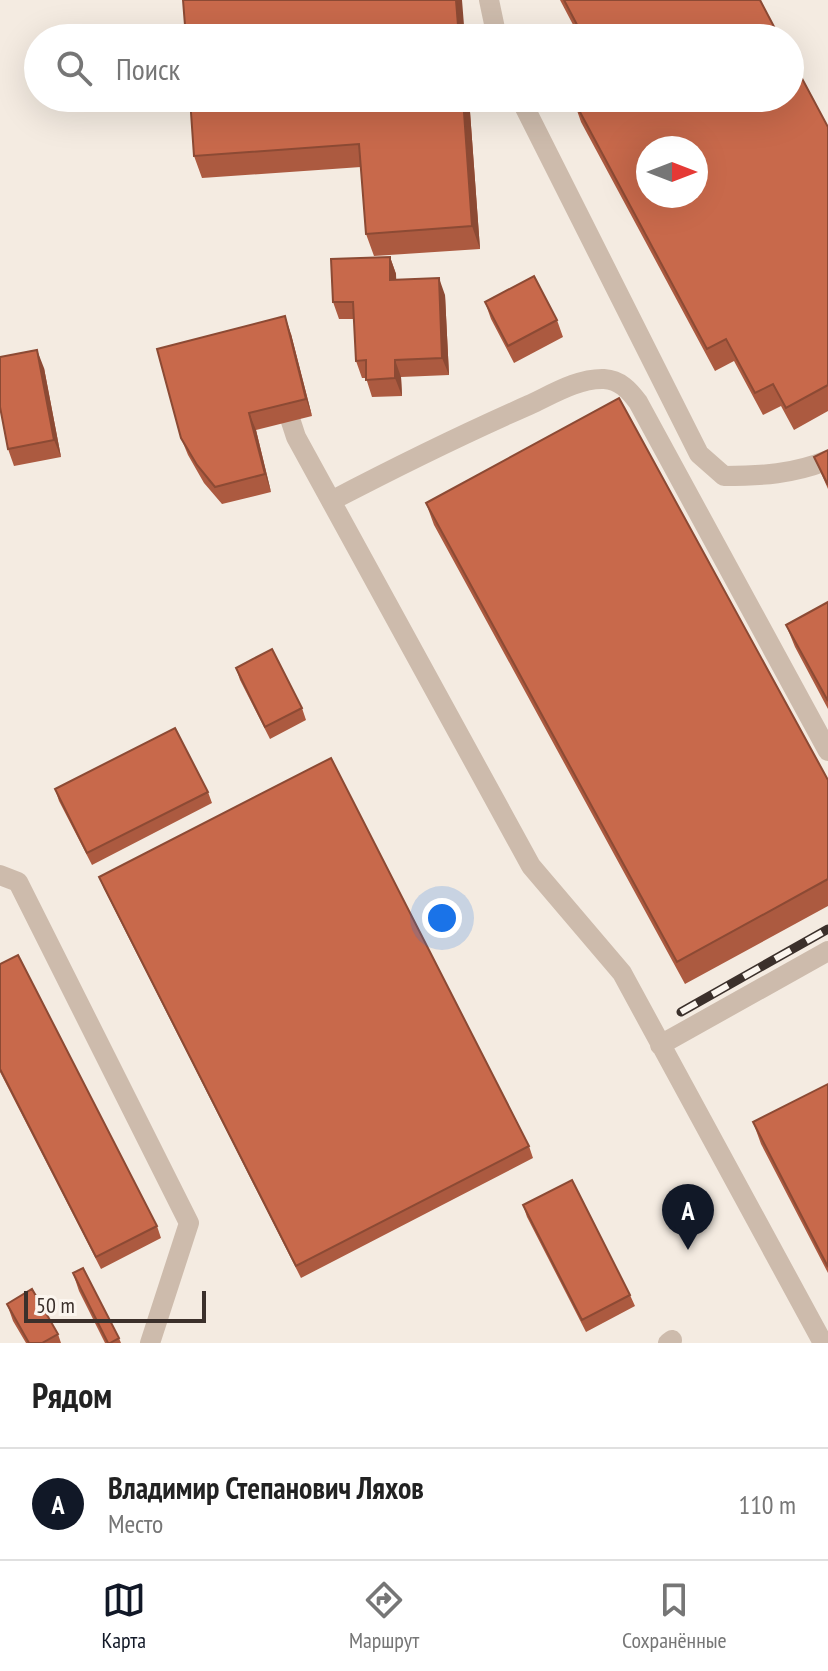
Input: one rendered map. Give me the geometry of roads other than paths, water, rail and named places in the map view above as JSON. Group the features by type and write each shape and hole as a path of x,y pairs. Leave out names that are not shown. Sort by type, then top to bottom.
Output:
{"lane":[{"path":"489,0 494,24"},
{"path":"527,112 699,454 724,476 766,476 810,468 828,460"},
{"path":"276,378 296,437 531,866 622,973 823,1343"},
{"path":"331,501 420,454 575,385 604,379 618,383 629,389 638,402 828,751"},
{"path":"0,875 18,882 189,1223 150,1343"},
{"path":"660,1045 828,951"}],"railway":[{"path":"681,1012 828,929"}],"place":[{"name":"Владимир Степанович Ляхов","path":"688,1250"}]}
